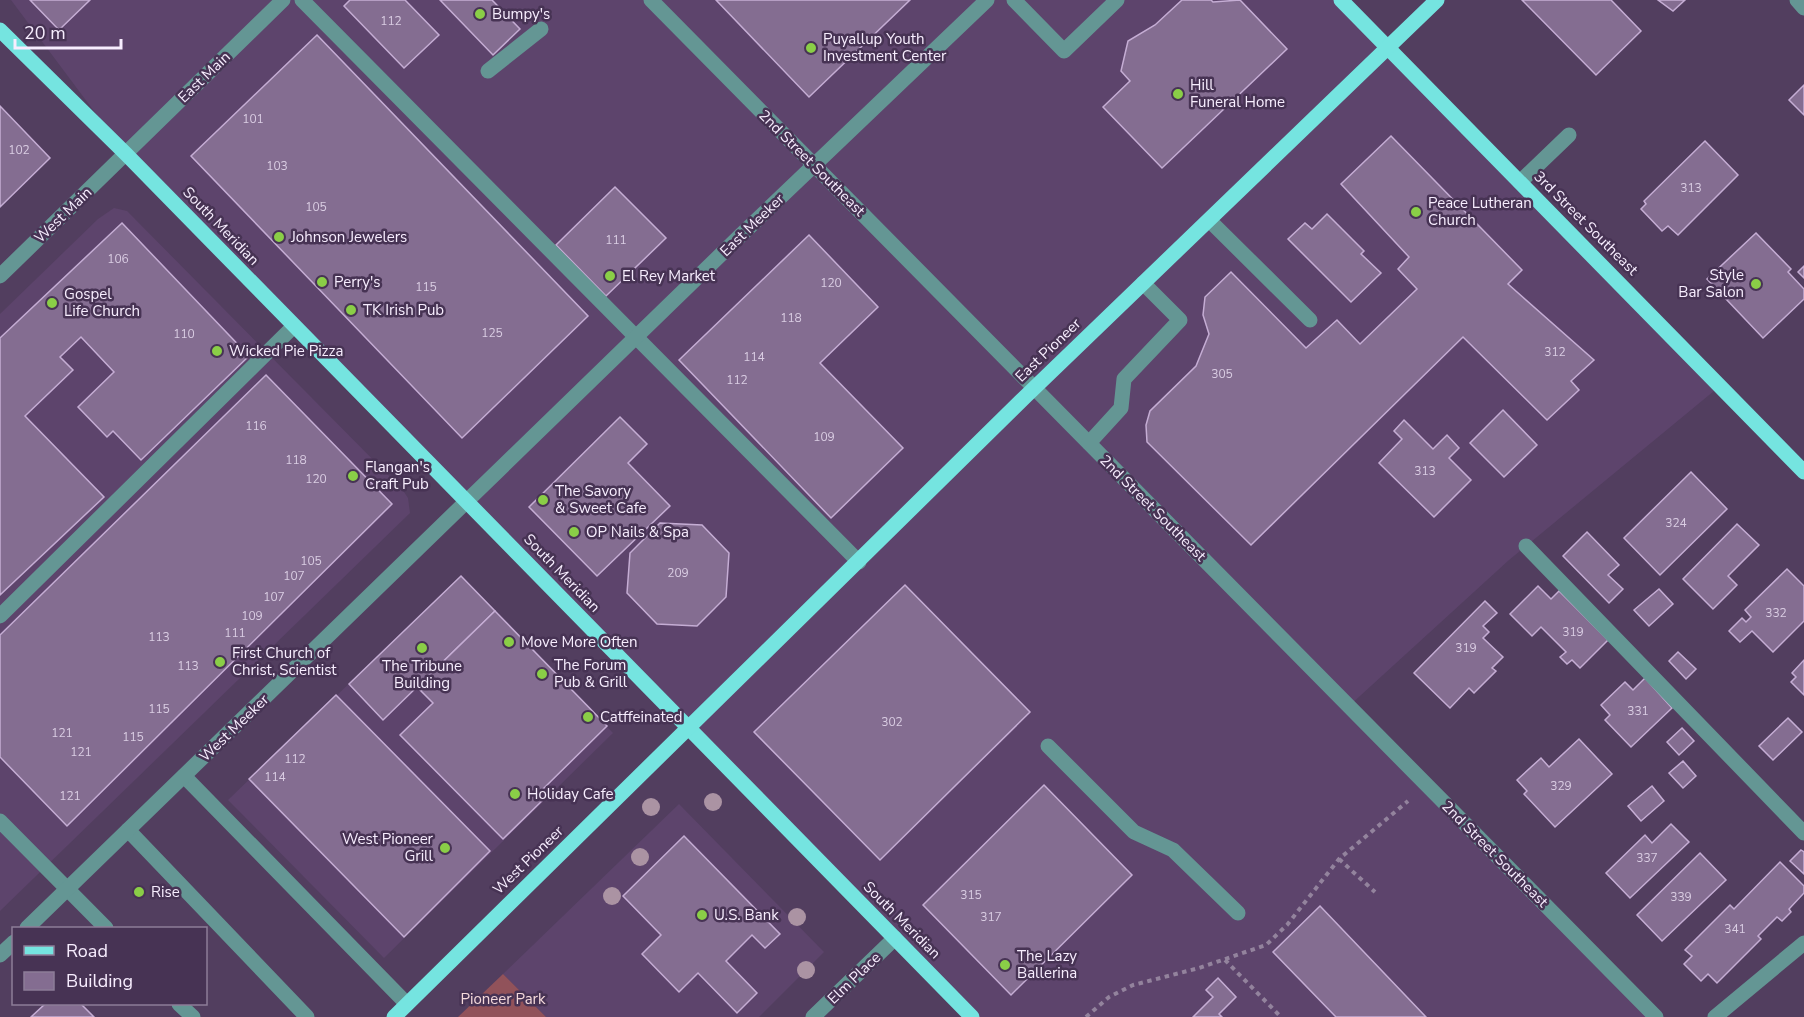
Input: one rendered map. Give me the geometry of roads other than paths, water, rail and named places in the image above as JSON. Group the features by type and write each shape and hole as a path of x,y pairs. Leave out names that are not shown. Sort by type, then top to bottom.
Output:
{"main road":[{"name":"3rd Street Southeast","path":"1341,0 1804,472"},
{"name":"East Pioneer","path":"688,730 1035,388 1437,0"},
{"name":"South Meridian","path":"0,30 126,154 688,730 972,1017"},
{"name":"West Pioneer","path":"394,1017 688,730"}],"street":[{"name":"East Main","path":"126,154 283,0"},
{"path":"302,0 859,562"},
{"name":"2nd Street Southeast","path":"651,0 1656,1017"},
{"name":"East Meeker","path":"466,502 987,0"},
{"path":"1014,0 1064,51 1117,0"},
{"path":"1797,0 1804,8"},
{"path":"488,71 541,28"},
{"path":"1520,182 1569,135"},
{"name":"West Main","path":"0,276 126,154"},
{"path":"1209,220 1310,320"},
{"path":"1089,443 1121,408 1124,379 1180,320 1143,284"},
{"path":"0,616 294,326"},
{"name":"West Meeker","path":"28,927 466,502"},
{"path":"1526,546 1804,833"},
{"path":"1048,746 1134,832 1173,850 1238,914"},
{"path":"184,776 407,1004"},
{"path":"0,821 105,927"},
{"path":"128,830 307,1017"},
{"name":"Elm Place","path":"813,1017 895,938"},
{"path":"1715,1017 1804,943"},
{"path":"0,955 12,944"},
{"path":"180,1005 193,1017"}],"place":[{"name":"Bumpy's","path":"480,14"},
{"name":"Puyallup Youth Investment Center","path":"811,48"},
{"name":"Hill Funeral Home","path":"1178,94"},
{"name":"Peace Lutheran Church","path":"1416,212"},
{"name":"Johnson Jewelers","path":"279,237"},
{"name":"El Rey Market","path":"610,276"},
{"name":"Perry's","path":"322,282"},
{"name":"Style Bar Salon","path":"1756,284"},
{"name":"Gospel Life Church","path":"52,303"},
{"name":"TK Irish Pub","path":"351,310"},
{"name":"Wicked Pie Pizza","path":"217,351"},
{"name":"Flangan's Craft Pub","path":"353,476"},
{"name":"The Savory & Sweet Cafe","path":"543,500"},
{"name":"OP Nails & Spa","path":"574,532"},
{"name":"Move More Often","path":"509,642"},
{"name":"The Tribune Building","path":"422,648"},
{"name":"First Church of Christ, Scientist","path":"220,662"},
{"name":"The Forum Pub & Grill","path":"542,674"},
{"name":"Catffeinated","path":"588,717"},
{"name":"Holiday Cafe","path":"515,794"},
{"name":"West Pioneer Grill","path":"445,848"},
{"name":"Rise","path":"139,892"},
{"name":"U.S. Bank","path":"702,915"},
{"name":"The Lazy Ballerina","path":"1005,965"}],"park label":[{"name":"Pioneer Park","path":"503,999"}]}
